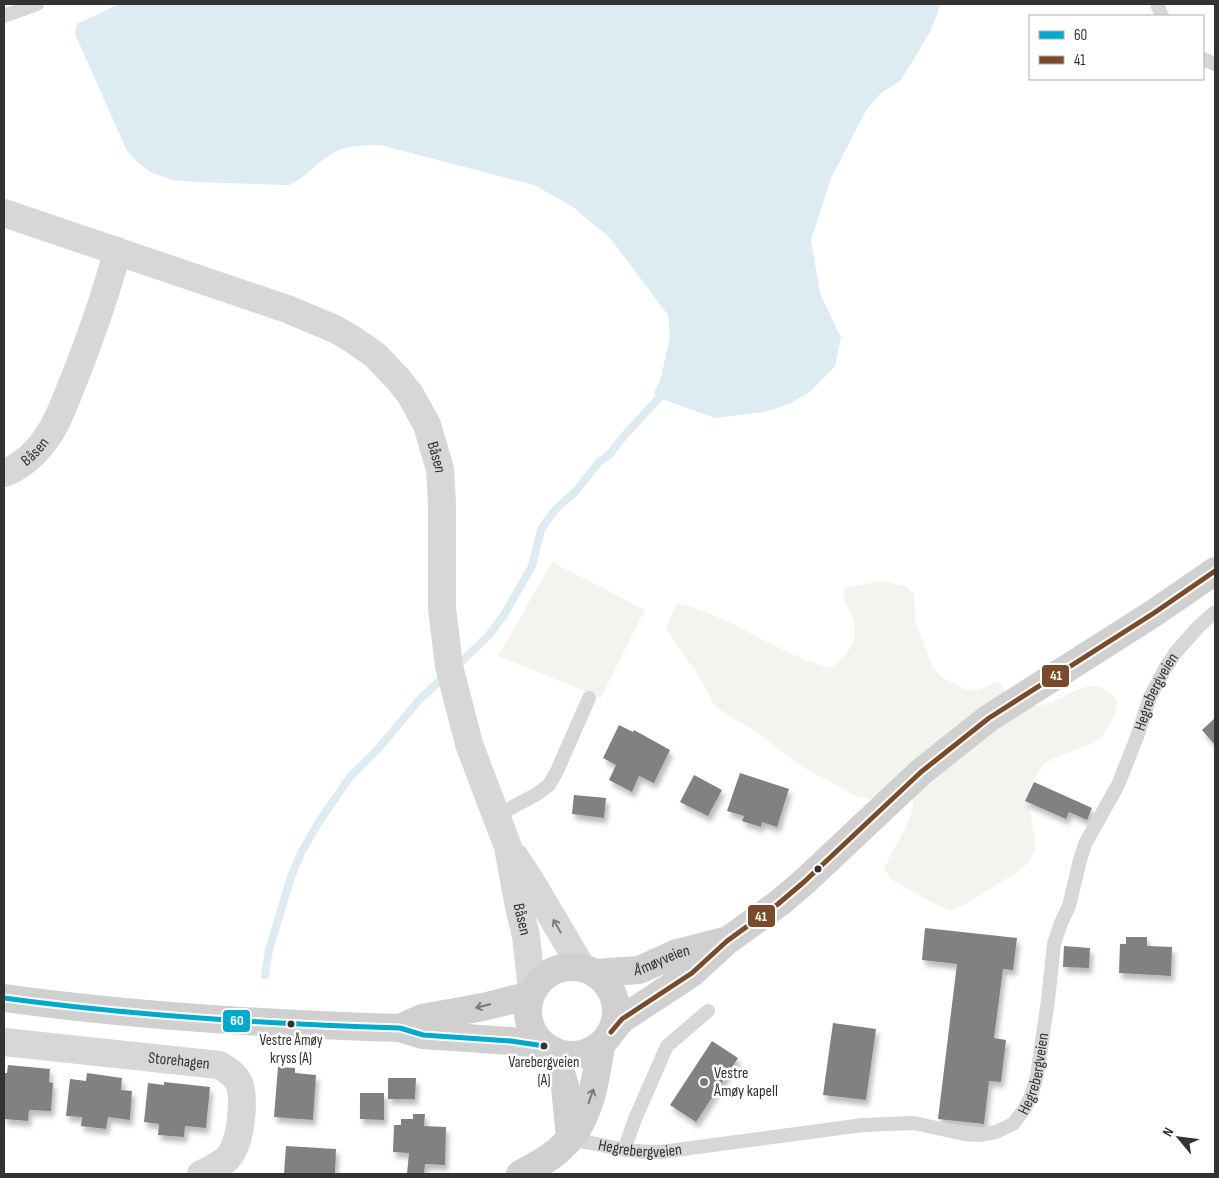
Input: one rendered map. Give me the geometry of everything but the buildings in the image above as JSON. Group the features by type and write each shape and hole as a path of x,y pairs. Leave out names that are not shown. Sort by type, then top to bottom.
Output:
{"main road":[{"name":"Åmøyveien","path":"606,1038 622,1019 692,973 728,940 753,923 790,893 920,772 989,718 1215,572"},
{"name":"Åmøyveien","path":"588,970 639,970 677,953 728,940"},
{"path":"4,998 80,1008 235,1021 400,1028 423,1035 511,1041 549,1049 566,1055 578,1055 590,1051 606,1038 615,1021 616,1010 610,989 603,980 588,970 563,968 545,976 531,993 528,1017 536,1038 549,1049 565,1086 570,1139"},
{"path":"400,1028 422,1018 483,1007 531,993"},
{"name":"Hegrebergveien","path":"520,1174 555,1153 570,1139 581,1121 596,1081 606,1038"}],"street":[{"name":"Båsen","path":"4,213 287,309 335,329 374,355 410,394 426,425 440,469 442,608 449,666 469,744 508,847 518,907 526,936 531,993"},
{"name":"Båsen","path":"4,473 28,460 46,439 62,410 110,280 117,251"},
{"name":"Båsen","path":"508,847 588,970"},
{"name":"Storehagen","path":"4,1042 219,1064 238,1081 242,1094 238,1137 232,1152 225,1160 201,1174"}],"lane":[{"path":"4,16 37,4"},
{"name":"Hegrebergveien","path":"570,1139 641,1152 686,1150 863,1125 914,1123 964,1134 979,1135 996,1132 1013,1124 1024,1110 1031,1096 1037,1076 1054,944 1060,923 1069,906 1085,844 1118,785 1150,697 1166,667 1176,652 1199,626 1215,612"},
{"path":"496,816 537,794 549,785 589,698"},
{"path":"624,1150 635,1119 667,1046 708,1011"}],"shaded area":[{"path":"119,4 941,4 930,32 901,80 881,93 867,109 831,178 811,240 820,293 841,338 835,366 810,392 789,404 764,412 715,418 656,397 654,393 661,378 670,335 668,315 610,238 573,207 534,185 380,145 356,146 338,150 289,185 172,180 152,173 138,163 127,151 75,34 77,24"},
{"path":"552,562 645,610 601,698 498,656"},
{"path":"881,581 905,586 914,594 915,619 933,668 941,677 964,689 977,690 999,682 1005,691 1032,706 1049,703 1078,690 1093,686 1109,692 1117,701 1116,713 1103,736 1092,744 1056,757 1044,764 1030,787 1028,800 1035,839 1034,852 1028,863 1019,871 962,906 950,910 895,882 884,870 909,820 914,802 905,794 868,799 856,796 799,765 757,732 723,712 713,703 695,670 666,628 677,603 717,616 791,654 831,668 848,651 854,637 854,622 844,602 844,588"}],"waterway":[{"path":"455,668 489,635 504,615 532,566 541,530 548,519 575,492 599,462 609,455 659,398"},
{"path":"265,975 269,950 291,877 301,853 320,820 350,777 378,749 420,699 446,675"}],"transit line":[{"name":"41","path":"611,1032 622,1019 692,973 727,941 778,904 921,772 989,718 1154,613 1215,571"},
{"name":"60","path":"4,998 102,1010 201,1018 400,1028 423,1035 511,1041 544,1046"}],"place":[{"name":"Vestre Åmøy kryss (A)","path":"291,1024"},
{"name":"Varebergveien (A)","path":"544,1046"},
{"name":"Vestre Åmøy kapell","path":"704,1082"}]}
